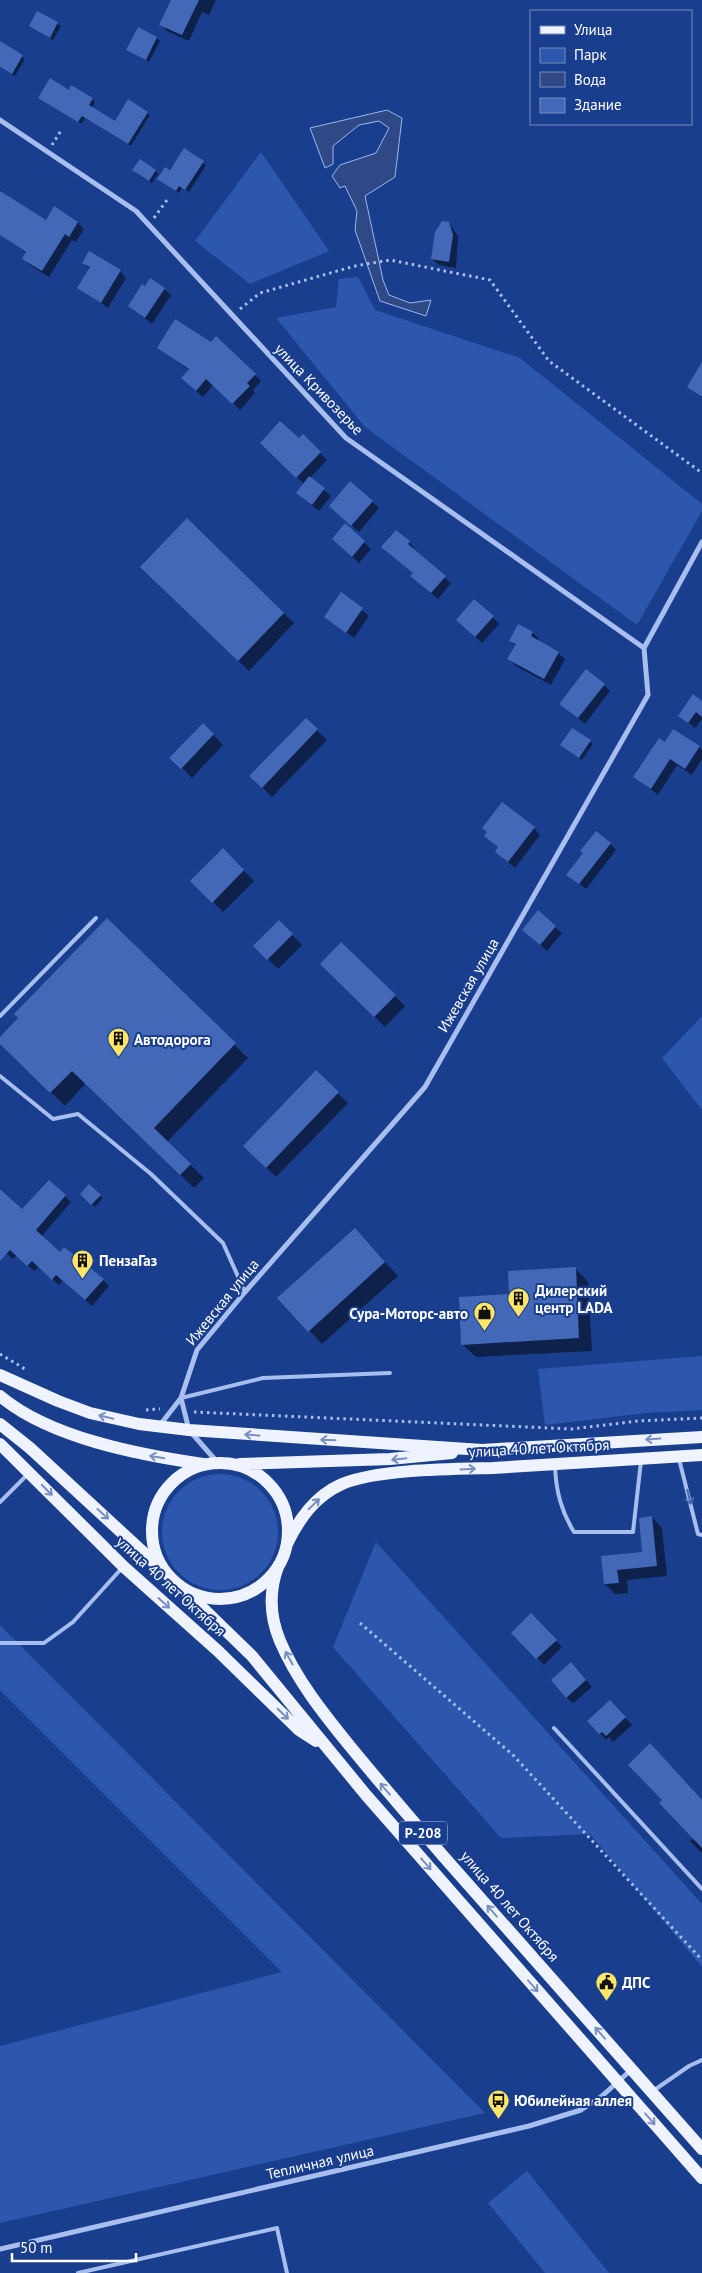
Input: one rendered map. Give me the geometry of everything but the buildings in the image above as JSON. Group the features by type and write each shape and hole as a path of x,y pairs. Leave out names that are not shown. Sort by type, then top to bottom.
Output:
{"main road":[{"name":"улица 40 лет Октября","path":"0,1375 90,1413 160,1427 189,1430 387,1442 482,1450 702,1437"},
{"name":"улица 40 лет Октября","path":"0,1396 28,1414 87,1439 155,1457 218,1464 253,1471 272,1487 284,1508 288,1532 287,1544"},
{"name":"улица 40 лет Октября","path":"0,1424 30,1448 164,1571 252,1656 326,1747 702,2178"},
{"name":"улица 40 лет Октября","path":"0,1444 124,1567 218,1651 298,1730 326,1747"},
{"path":"218,1464 390,1459 482,1450"},
{"name":"улица 40 лет Октября","path":"702,1455 394,1474 367,1477 343,1484 328,1492 302,1517 287,1544 278,1567 273,1582 272,1594 272,1614 279,1639 307,1689 328,1719 379,1783 702,2149"},
{"name":"улица 40 лет Октября","path":"164,1571 158,1561 152,1537 152,1524 156,1507 173,1481 183,1474 218,1464"},
{"name":"улица 40 лет Октября","path":"182,1588 204,1598 228,1600 252,1592 271,1577 278,1567"}],"street":[{"name":"улица Кривозерье","path":"0,120 136,211 346,438 644,648"},
{"path":"644,648 702,542"},
{"name":"Ижевская улица","path":"160,1427 181,1398 197,1350 244,1292 425,1087 648,695 644,648"},
{"path":"181,1398 189,1430 218,1464"},
{"name":"Тепличная улица","path":"0,2249 529,2126 581,2110 632,2070"}],"lane":[{"path":"0,1016 96,918"},
{"path":"0,1076 53,1119 78,1114 151,1174 223,1243 244,1292"},
{"path":"181,1398 263,1378 390,1372"},
{"path":"678,1456 698,1534 702,1535"},
{"path":"555,1464 556,1483 562,1512 574,1532 634,1532 641,1459"},
{"path":"0,1502 29,1472"},
{"path":"0,1643 44,1643 73,1622 124,1567"},
{"path":"554,1728 702,1889"},
{"path":"652,2092 689,2066 702,2060"},
{"path":"78,2273 277,2228 287,2273"}],"path":[{"path":"48,152 62,130"},
{"path":"149,225 167,200"},
{"path":"232,315 260,293 355,266 390,260 490,280 549,361 702,473"},
{"path":"0,1354 33,1373"},
{"path":"142,1410 156,1408"},
{"path":"208,1414 572,1429 638,1421 702,1418"},
{"path":"360,1623 513,1755 702,1960"}],"green space":[{"path":"261,152 329,251 250,284 195,241"},
{"path":"358,277 375,310 520,358 702,504 702,511 637,625 365,427 276,318 336,307 339,279"},
{"path":"702,1016 702,1110 662,1058"},
{"path":"702,1356 702,1410 646,1413 545,1425 538,1369"},
{"path":"220,1474 242,1478 261,1491 274,1510 278,1532 274,1554 261,1573 242,1586 220,1590 198,1586 179,1573 166,1554 162,1532 166,1510 179,1491 198,1478"},
{"path":"376,1542 702,1904 702,1967 590,1834 501,1838 333,1647"},
{"path":"0,1625 485,2113 0,2223 0,2046 282,1972 0,1690"},
{"path":"527,2171 609,2273 545,2273 488,2203"}],"water":[{"path":"387,110 402,118 395,177 365,196 383,280 389,295 410,303 431,300 426,316 380,301 355,230 357,211 345,186 340,188 332,176 340,165 376,153 389,128 379,121 359,125 333,146 333,164 325,168 310,128"}],"place":[{"name":"Автодорога","path":"118,1058"},
{"name":"ПензаГаз","path":"83,1279"},
{"name":"Дилерский центр LADA","path":"519,1318"},
{"name":"Сура-Моторс-авто","path":"484,1332"},
{"name":"ДПС","path":"606,2001"},
{"name":"Юбилейная аллея","path":"498,2119"}]}
